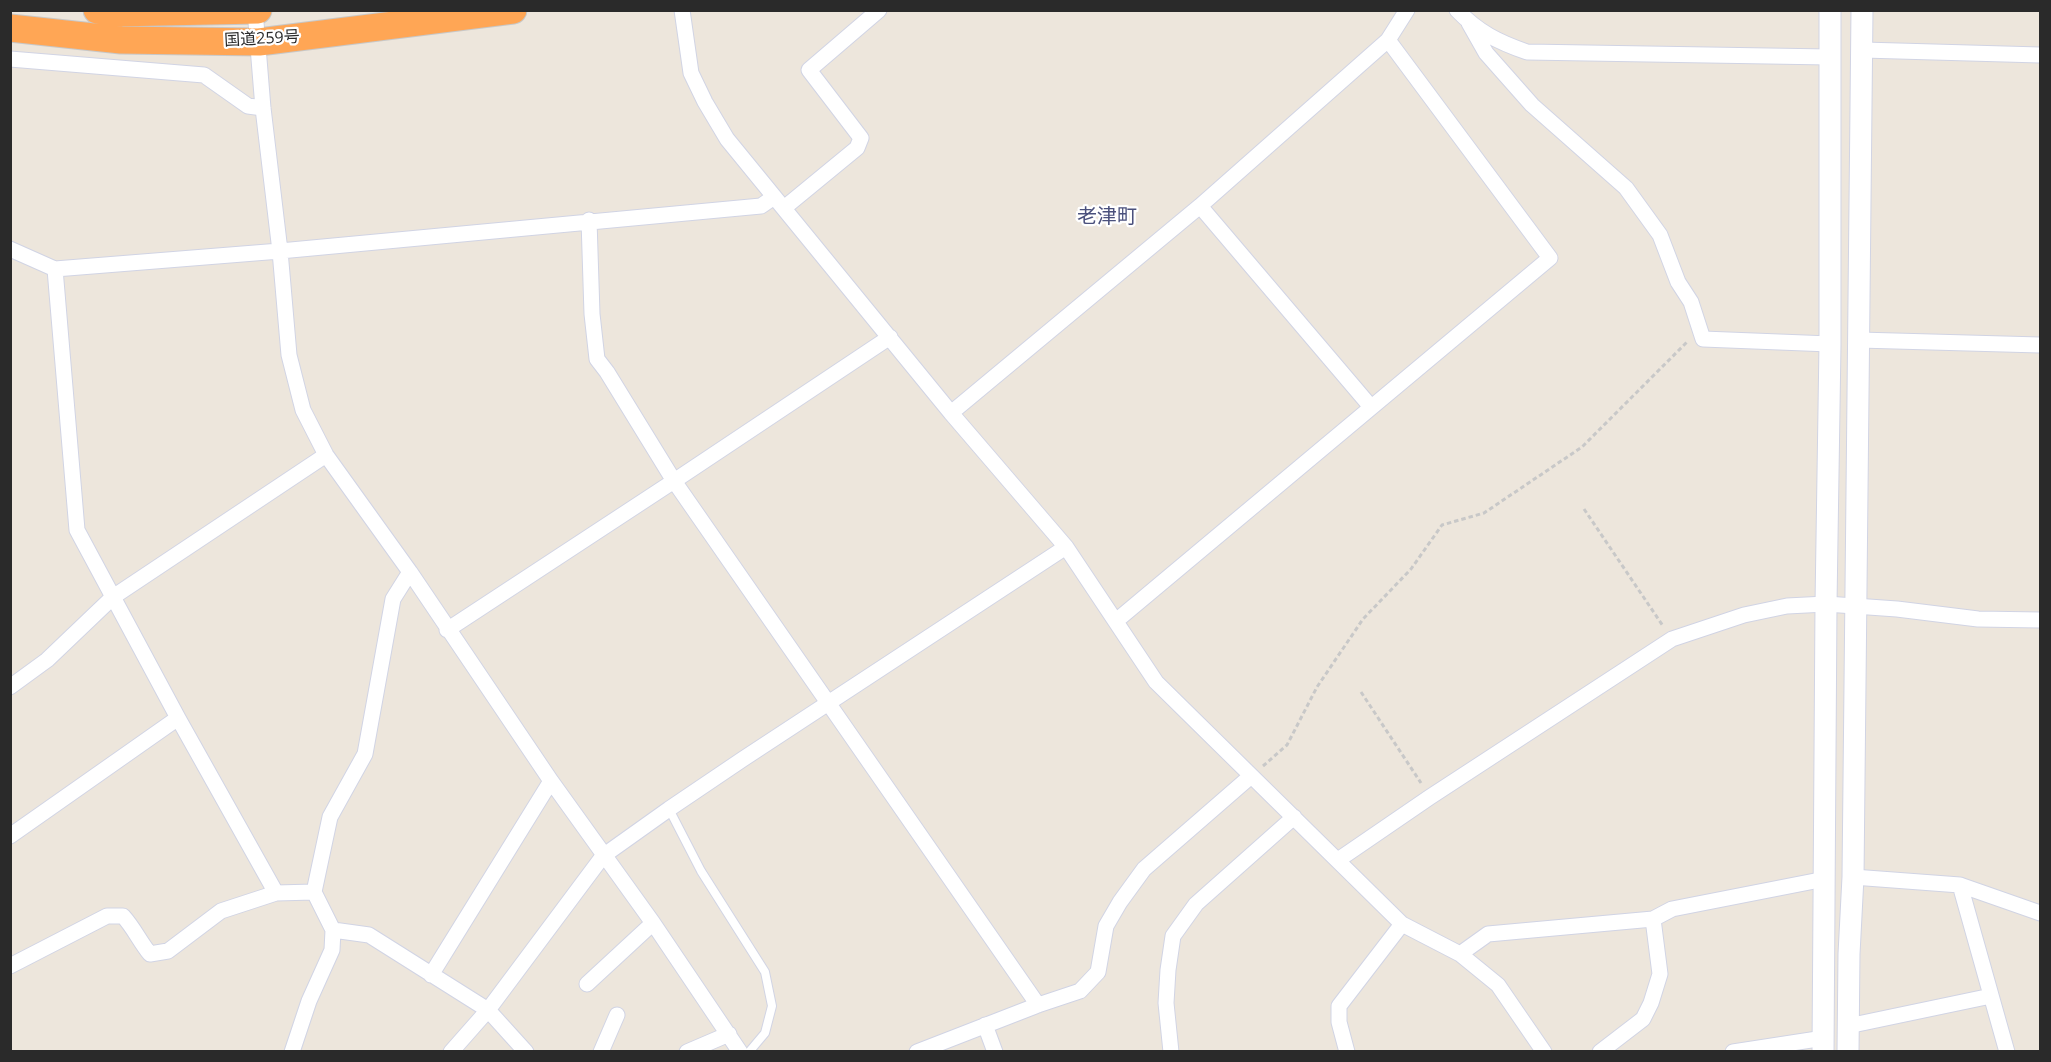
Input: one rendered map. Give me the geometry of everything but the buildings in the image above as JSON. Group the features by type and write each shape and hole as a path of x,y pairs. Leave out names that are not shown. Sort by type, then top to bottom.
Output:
{"highway":[{"name":"国道259号","path":"97,10 115,13 256,11"},
{"name":"国道259号","path":"10,28 122,40 259,42 513,10"}],"street":[{"path":"682,10 691,73 727,139 951,412 1066,547 1156,682 1402,924 1460,954 1498,985 1544,1052"},
{"path":"10,249 55,269 280,251 589,220 761,206 779,202 857,148 861,138 809,70 879,10"},
{"path":"951,412 1200,206 1388,40 1407,10"},
{"path":"1456,10 1469,23 1496,41 1527,52 1829,57"},
{"path":"1733,1052 1824,1045 1830,344 1830,10"},
{"path":"1848,1052 1857,606 1862,10"},
{"path":"256,11 263,108 280,251 289,355 303,410 326,455 410,572 447,630 603,856 653,923 740,1052"},
{"path":"1469,23 1486,53 1532,105 1626,188 1660,235 1677,282 1691,302 1703,339 1830,344"},
{"path":"1116,621 1550,258 1388,40"},
{"path":"1863,50 2040,55"},
{"path":"10,58 204,75 248,106 263,108"},
{"path":"1200,206 1371,407"},
{"path":"589,220 592,314 597,359 674,482 1038,1005"},
{"path":"55,269 77,530 178,718 276,893"},
{"path":"447,630 890,337"},
{"path":"1859,340 2040,345"},
{"path":"10,687 46,660 113,597 326,455"},
{"path":"451,1052 488,1010 603,856 669,808 1066,547"},
{"path":"292,1052 309,1001 332,950 333,930 314,892 330,817 365,754 393,599 410,572"},
{"path":"1338,860 1672,639 1744,615 1787,606 1826,604 1978,619 2040,620"},
{"path":"10,836 178,718"},
{"path":"917,1052 1080,991 1098,972 1106,926 1144,869 1251,776"},
{"path":"431,975 551,781"},
{"path":"1171,1052 1166,1003 1167,970 1173,936 1196,904 1294,817"},
{"path":"1853,877 1960,885 2040,913"},
{"path":"1460,954 1488,934 1653,920 1672,909 1825,879"},
{"path":"1960,885 2007,1052"},
{"path":"10,966 107,916 123,916 134,928 141,944 150,954 168,951 220,911 276,893 314,892"},
{"path":"1600,1052 1643,1019 1651,1003 1660,974 1653,920"},
{"path":"586,984 653,923"},
{"path":"1347,1052 1339,1022 1339,1006 1402,924"},
{"path":"333,930 369,935 488,1010 526,1052"},
{"path":"1848,1026 1991,996"},
{"path":"601,1052 617,1015"},
{"path":"985,1025 995,1052"},
{"path":"687,1052 729,1034"}],"lane":[{"path":"669,808 701,871 765,972 772,1006 765,1033 749,1052"}],"path":[{"path":"1251,776 1287,745 1317,687 1363,619 1411,569 1442,525 1484,513 1582,447 1700,329"},
{"path":"1584,509 1672,639"},
{"path":"1361,692 1430,797"}],"district":[{"name":"老津町","path":"1107,217"}]}
